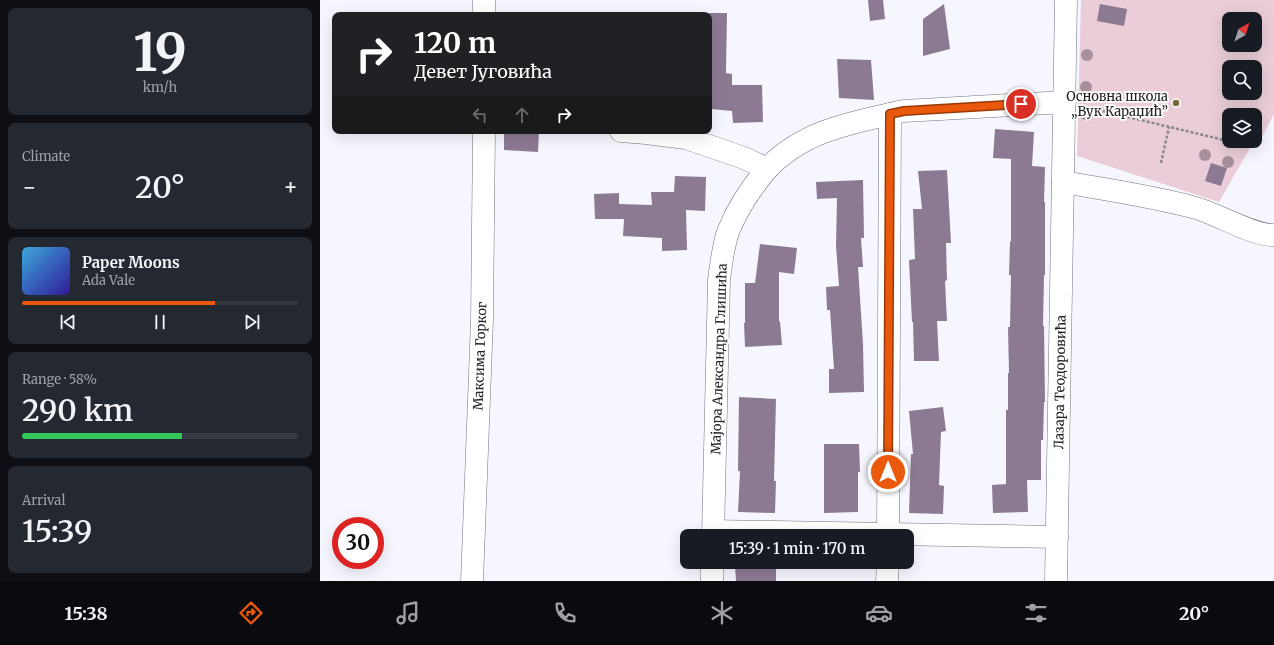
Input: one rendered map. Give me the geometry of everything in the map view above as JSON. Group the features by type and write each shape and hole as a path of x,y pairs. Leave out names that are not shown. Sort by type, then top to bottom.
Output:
{"street":[{"path":"484,0 484,12"},
{"name":"Лазара Теодоровића","path":"1056,581 1066,0"},
{"name":"Мајора Александра Глишића","path":"713,529 719,280 728,233 736,215 758,180 767,169 783,154 806,140 829,130 890,114 904,111 1065,102"},
{"path":"888,529 890,114"},
{"name":"Максима Горког","path":"472,581 482,327 484,134"},
{"path":"649,134 686,138 744,158 767,169"},
{"path":"1063,182 1166,201 1197,209 1253,230 1274,235"},
{"path":"914,535 1057,537"},
{"path":"712,569 712,581"},
{"path":"887,581 888,569"}],"path":[{"path":"1103,111 1222,140"},
{"path":"1161,163 1169,127"}],"shaded area":[{"name":"Основна школа „Вук Караџић”","path":"1081,0 1274,0 1274,114 1262,137 1262,108 1222,108 1222,148 1250,148 1219,202 1077,156"}],"building":[{"path":"868,0 883,0 885,19 870,21"},
{"path":"944,4 950,49 923,56 923,19"},
{"path":"1100,4 1127,9 1124,26 1097,21"},
{"path":"712,13 727,13 726,73 732,74 732,85 762,85 763,122 733,123 732,111 712,109"},
{"path":"837,59 871,60 874,100 839,98"},
{"path":"995,129 1034,132 1032,166 1045,167 1045,275 1043,326 1045,402 1043,440 1041,440 1041,480 1027,480 1028,512 993,513 992,485 1006,484 1006,410 1008,410 1008,327 1010,327 1011,275 1009,275 1010,241 1011,242 1011,159 993,158"},
{"path":"504,134 539,134 538,152 504,150"},
{"path":"1211,163 1227,168 1221,186 1205,181"},
{"path":"947,170 951,243 946,243 947,280 945,281 947,321 937,321 939,361 914,361 909,260 915,259 913,209 922,209 918,171"},
{"path":"675,176 706,177 705,211 686,210 687,250 662,251 662,238 623,236 624,219 595,219 594,194 619,193 619,204 652,205 651,192 674,192"},
{"path":"863,180 864,238 861,238 863,267 858,267 863,344 864,392 829,393 829,369 834,369 830,310 827,310 826,287 839,286 836,246 837,198 817,199 816,182"},
{"path":"760,244 797,248 794,274 779,272 779,322 780,321 782,345 745,347 745,283 755,283"},
{"path":"739,397 776,399 774,481 776,481 775,513 738,512 740,471 738,471"},
{"path":"943,407 946,431 941,432 939,485 944,486 943,514 909,513 911,454 913,454 909,411"},
{"path":"824,444 859,444 860,472 858,472 858,512 824,513"},
{"path":"735,569 776,569 776,581 736,581"}],"place":[{"name":"Основна школа „Вук Караџић”","path":"1176,103"}],"route":[{"path":"888,472 890,114 904,111 1021,104"}]}
